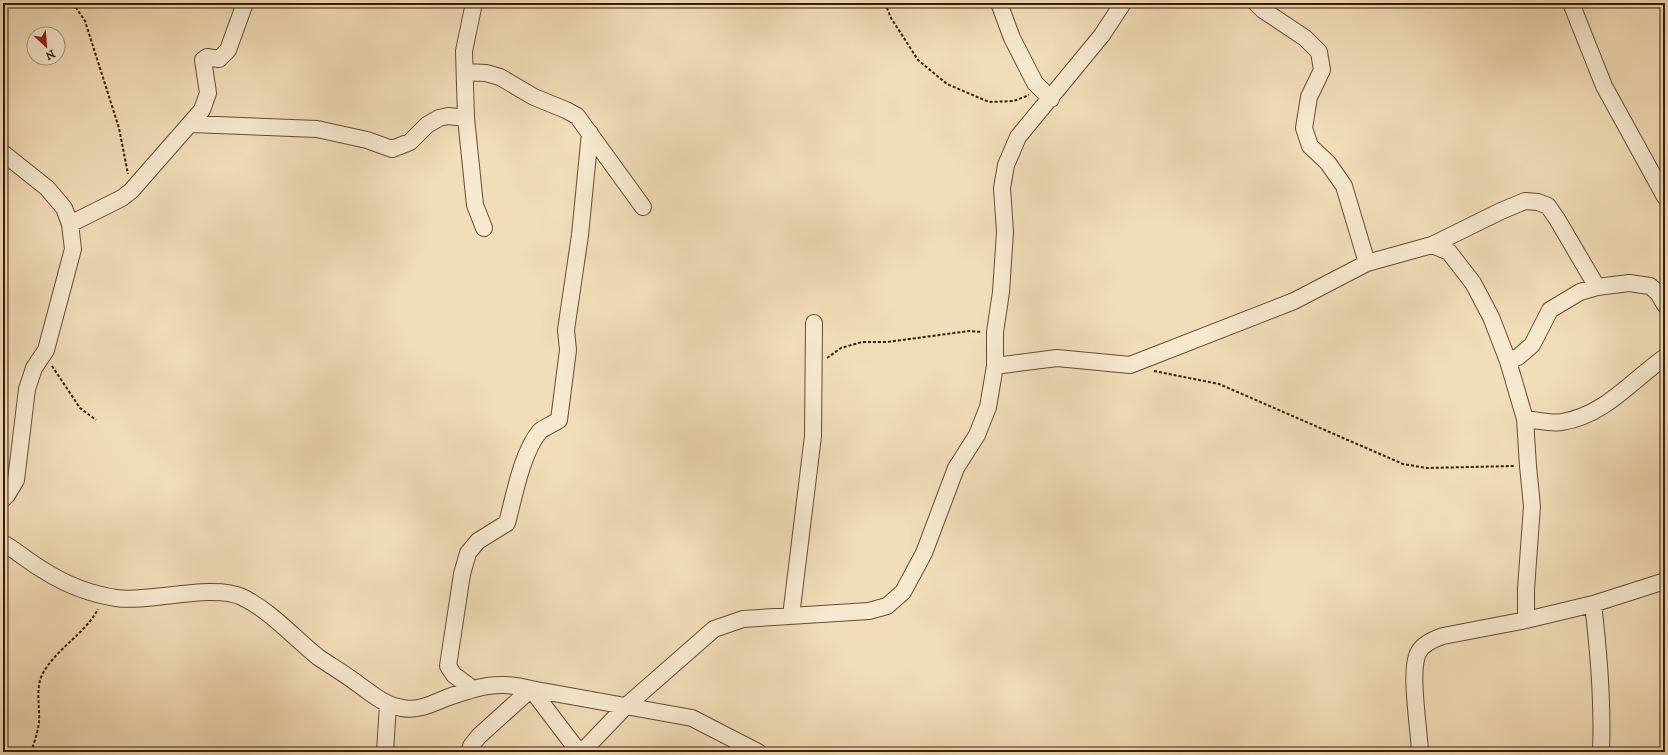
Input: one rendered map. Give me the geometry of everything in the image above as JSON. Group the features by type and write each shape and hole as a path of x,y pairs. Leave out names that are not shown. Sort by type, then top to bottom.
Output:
{"street":[{"path":"70,224 122,198 131,191 192,124 202,110 208,93 203,60 207,57 219,59 228,50 245,3"},
{"path":"474,3 464,51 466,118 475,205 484,228"},
{"path":"999,3 1012,38 1035,83 1047,95"},
{"path":"531,689 580,752 625,706 714,629 743,619 869,612 887,606 903,592 924,553 956,468 977,435 988,407 995,366 995,332 1002,292 1005,232 1002,188 1006,165 1018,137 1047,95 1102,35 1123,3"},
{"path":"1256,3 1263,10 1305,38 1319,52 1322,70 1309,97 1304,128 1310,146 1328,164 1344,186 1367,263"},
{"path":"1571,3 1604,86 1665,197"},
{"path":"465,72 486,73 500,77 534,97 577,116 643,207"},
{"path":"192,124 317,129 368,140 392,149 410,142 427,125 439,118 448,116 466,118"},
{"path":"473,689 454,676 448,666 462,574 468,553 478,541 507,524 521,469 531,446 541,431 559,420 568,350 566,330 580,235 590,133"},
{"path":"3,153 48,188 64,208 70,224 73,249 46,350 34,368 27,389 16,480 7,495 3,498"},
{"path":"995,366 1057,358 1130,365 1294,301 1367,263 1432,245 1501,211 1525,201 1538,202 1548,206 1597,287"},
{"path":"1432,245 1449,252 1473,283 1491,317 1508,361 1525,419 1532,506 1526,589 1526,620"},
{"path":"1508,361 1518,357 1532,345 1550,310 1580,292 1597,287 1629,283 1650,286 1658,293 1665,305"},
{"path":"791,616 813,436 814,323"},
{"path":"1525,419 1561,422 1590,414 1610,402 1665,357"},
{"path":"3,543 43,570 73,586 104,596 117,598 138,598 211,593 231,594 241,597 264,610 319,657 371,695 388,704 414,709 473,689 504,684 692,718 758,752"},
{"path":"1420,752 1414,674 1417,655 1431,640 1443,636 1526,620 1593,604 1665,581"},
{"path":"1593,604 1600,662 1602,719 1601,752"},
{"path":"471,752 471,746 479,736 531,689"},
{"path":"385,752 388,704"}],"path":[{"path":"73,3 85,21 119,128 131,191"},
{"path":"884,3 891,18 918,60 947,84 989,102 1014,101 1047,95"},
{"path":"813,371 823,360 841,348 862,342 887,342 969,331 995,332"},
{"path":"46,350 53,370 80,408 96,420"},
{"path":"1152,370 1219,384 1403,464 1427,468 1528,466"},
{"path":"31,752 39,722 38,703 42,673 68,642 85,627 94,616 104,596"}]}
